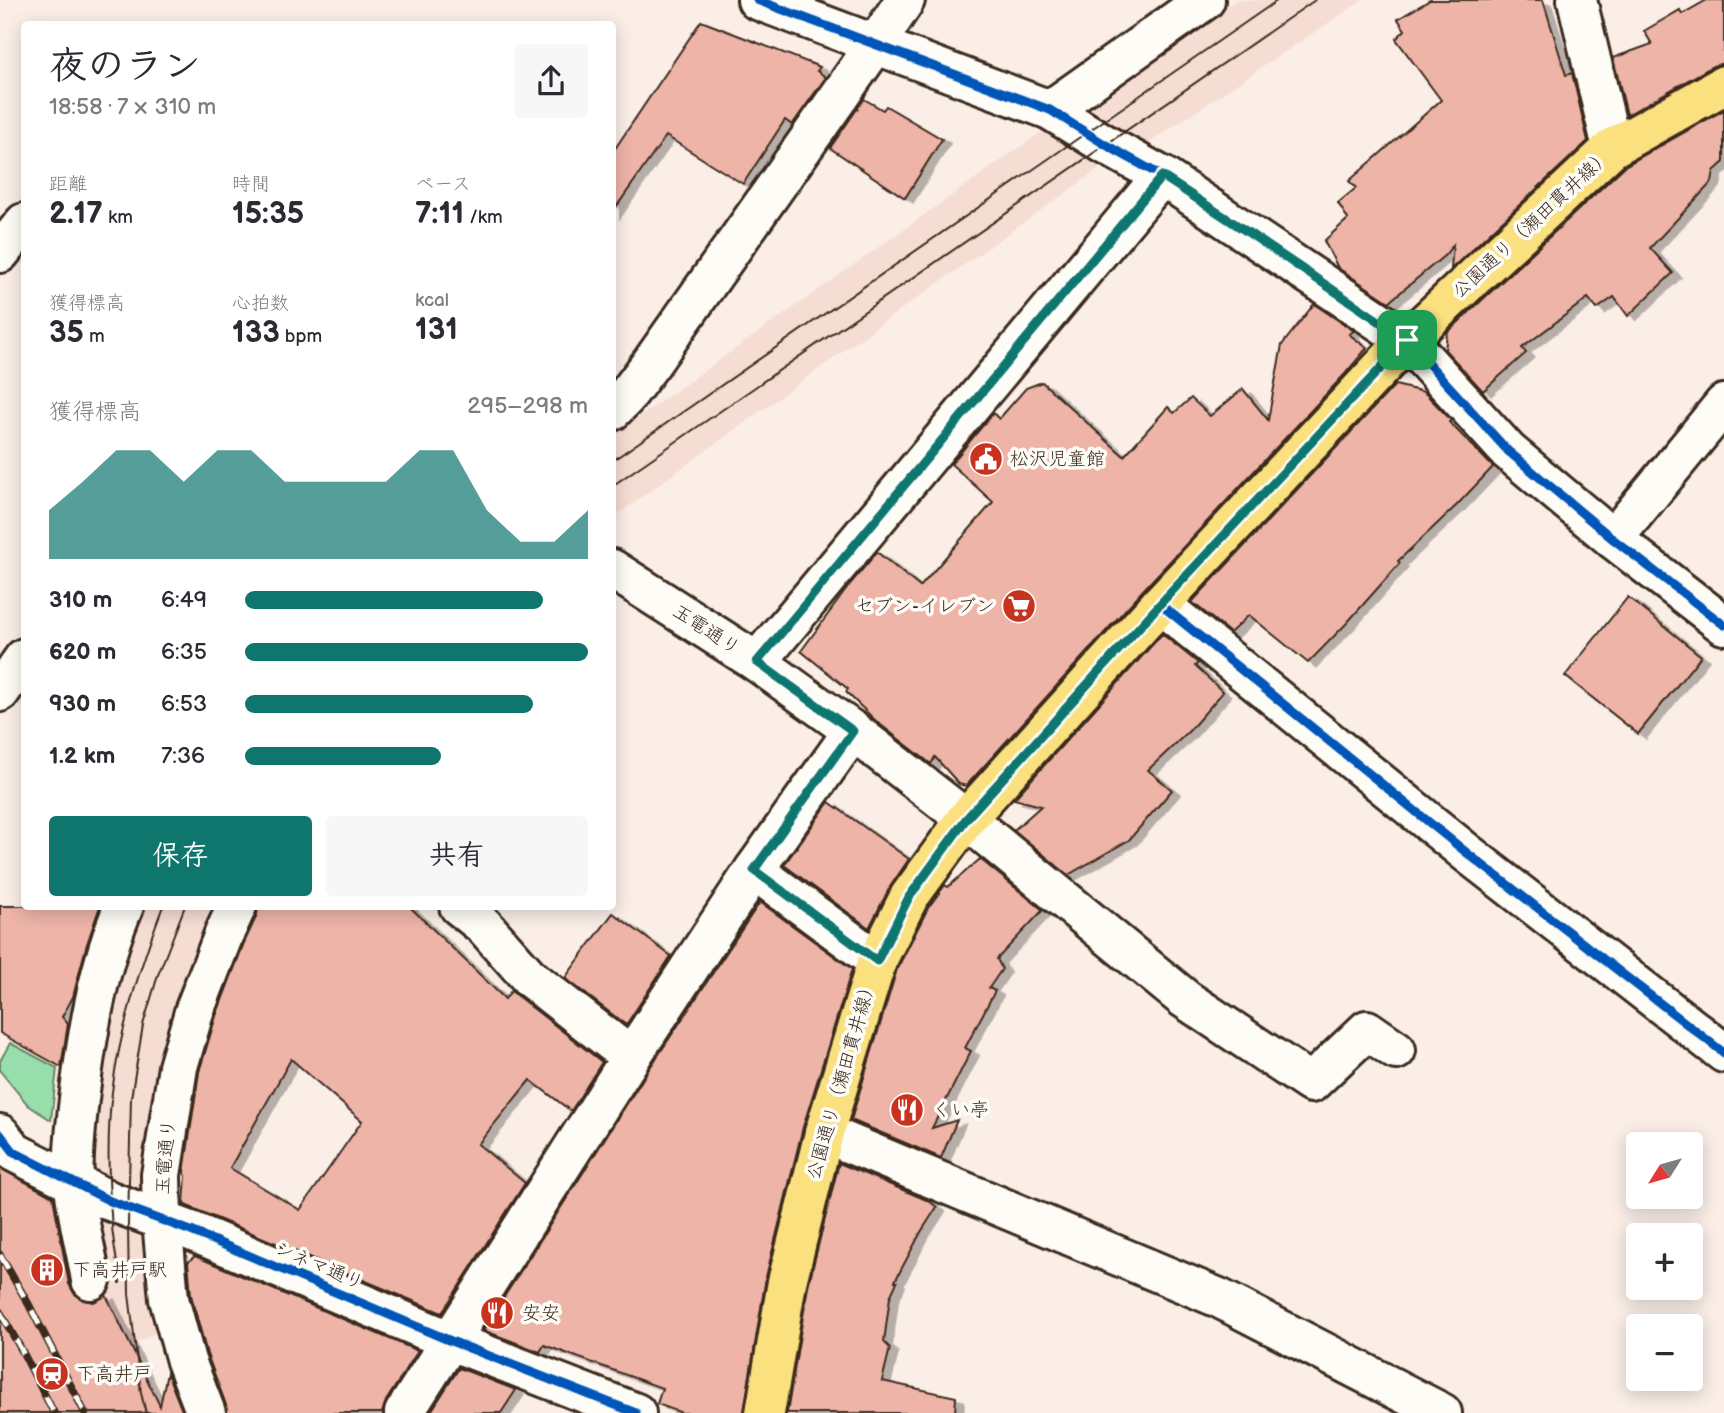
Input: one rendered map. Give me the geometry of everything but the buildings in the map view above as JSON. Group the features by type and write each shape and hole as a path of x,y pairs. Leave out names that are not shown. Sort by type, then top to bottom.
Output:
{"main road":[{"name":"公園通り（瀬田貫井線）","path":"765,1413 787,1282 824,1133 877,961 909,897 966,819 1160,604 1407,340 1612,148 1720,93"}],"street":[{"path":"757,0 1050,110 1162,176 1407,340 1507,451 1613,539 1724,625"},
{"path":"616,407 660,351 905,0"},
{"path":"1050,110 1205,0"},
{"path":"1577,0 1612,148"},
{"path":"757,662 1162,176"},
{"path":"0,253 21,226"},
{"path":"1613,539 1724,404"},
{"name":"玉電通り","path":"616,572 757,662 853,731 966,819 1185,999 1311,1083 1367,1031 1396,1050"},
{"path":"1160,604 1467,853 1724,1053"},
{"path":"0,692 21,662"},
{"path":"404,1413 754,870 853,731"},
{"path":"754,870 877,961"},
{"path":"91,1280 74,1184 75,1131 84,1061 99,989 114,929 122,910"},
{"name":"玉電通り","path":"206,1413 186,1361 169,1299 161,1175 178,1067 195,1009 235,910"},
{"path":"464,910 484,926 530,978 631,1057"},
{"path":"824,1133 1219,1298 1442,1413"},
{"name":"シネマ通り","path":"0,1134 14,1152 119,1205 162,1220 627,1411"}],"shaded area":[{"path":"1236,0 1363,0 1147,144 1139,147 1079,107"},
{"path":"1047,128 1109,162 616,516 616,433"},
{"path":"137,910 221,910 148,1188 137,1197 90,1175 93,1084"},
{"path":"92,1211 148,1233 161,1330 131,1346 102,1285"}],"green space":[{"path":"10,1043 57,1068 51,1120 28,1105 0,1071 0,1061"}],"tram line":[{"path":"616,458 1278,0"},
{"path":"616,483 1315,0"},
{"path":"120,1283 112,1231 109,1184 112,1092 120,1044 132,998 161,910"},
{"path":"146,1413 141,1393 129,1294 131,1098 143,1025 158,975 183,910"}],"railway":[{"path":"0,1255 85,1413"},
{"path":"0,1312 54,1413"}],"cycle path":[{"path":"757,0 1050,110 1162,176 1407,340 1508,451 1613,539 1724,625"},
{"path":"1160,604 1467,853 1724,1053"},
{"path":"0,1134 14,1152 110,1201 191,1231 451,1341 636,1413"}],"place":[{"name":"松沢児童館","path":"986,459"},
{"name":"セブン-イレブン","path":"1019,606"},
{"name":"くい亭","path":"907,1110"},
{"name":"下高井戸駅","path":"47,1270"},
{"name":"安安","path":"497,1313"},
{"name":"下高井戸","path":"52,1374"}],"route":[{"path":"1162,176 1407,340 1160,604 966,819 909,897 877,961 754,870 853,731 757,662 1162,176"}]}
